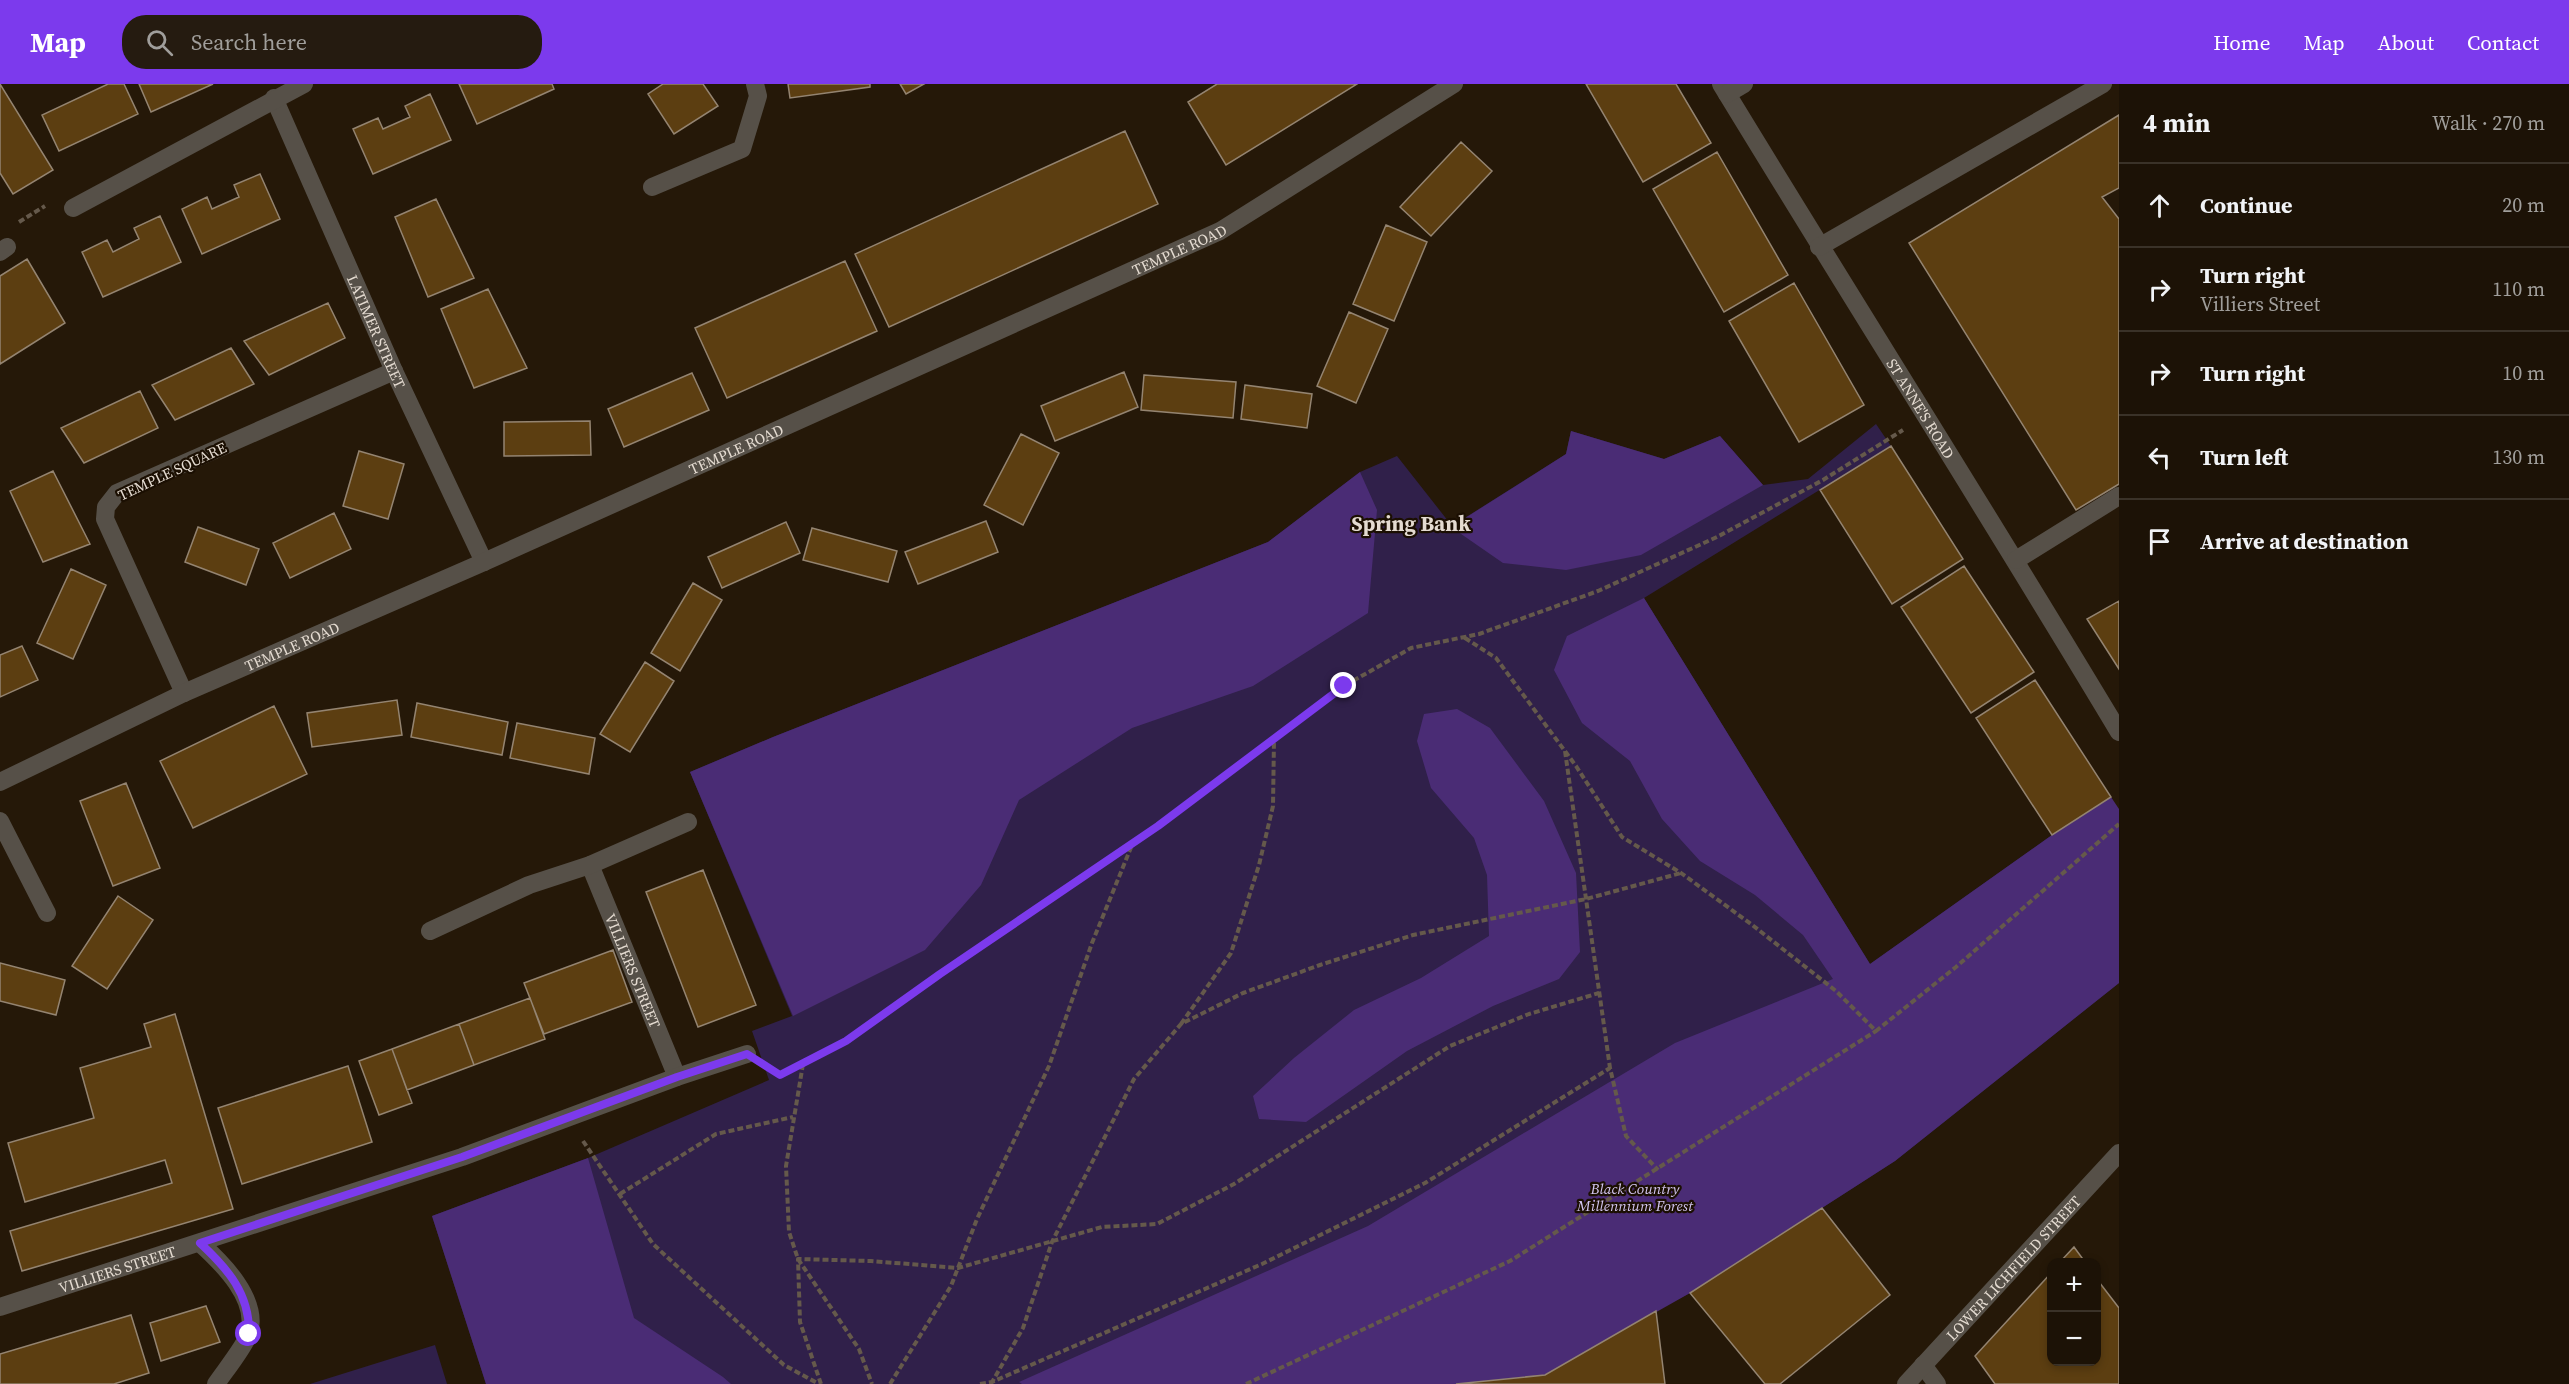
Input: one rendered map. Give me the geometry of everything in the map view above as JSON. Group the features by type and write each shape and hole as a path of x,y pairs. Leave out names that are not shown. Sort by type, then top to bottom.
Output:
{"street":[{"path":"73,208 274,98 304,84"},
{"path":"652,187 742,148 758,96 755,84"},
{"name":"TEMPLE ROAD","path":"0,782 184,693 484,562 1220,231 1454,84"},
{"path":"1724,89 1744,84"},
{"path":"1819,247 2103,84"},
{"name":"ST ANNE'S ROAD","path":"1724,89 1819,247 2016,560 2119,732"},
{"name":"LATIMER STREET","path":"274,98 394,371 484,562"},
{"name":"TEMPLE SQUARE","path":"184,693 105,519 106,507 117,493 394,371"},
{"path":"2016,560 2119,496"},
{"path":"0,821 46,913"},
{"path":"430,931 530,885 590,865 688,822"},
{"name":"VILLIERS STREET","path":"590,865 677,1077"},
{"name":"VILLIERS STREET","path":"0,1307 462,1157 677,1077 747,1054"},
{"name":"LOWER LICHFIELD STREET","path":"1906,1384 2119,1153"},
{"path":"200,1243 225,1266 237,1282 250,1319 249,1334 216,1384"},
{"path":"1923,1365 1937,1384"}],"path":[{"path":"4,250 19,221 50,203 73,208"},
{"path":"747,1054 780,1075 846,1041 940,974 1132,844 1344,686 1411,648 1479,634 1598,591 1717,537 1823,480 1925,416"},
{"path":"1464,637 1496,658 1564,750 1622,837 1681,873 1751,924 1836,992 1876,1031"},
{"path":"991,1383 1023,1328 1052,1242 1134,1079 1180,1024 1231,953 1273,806 1274,739"},
{"path":"1564,750 1610,1068 1626,1136 1658,1170"},
{"path":"1246,1384 1510,1261 1876,1031 1956,967 2119,824"},
{"path":"890,1384 951,1286 977,1219 1049,1066 1092,943 1132,844"},
{"path":"1180,1024 1243,993 1413,935 1586,899 1681,873"},
{"path":"798,1259 871,1260 958,1268 1102,1227 1157,1224 1233,1184 1450,1046 1529,1014 1599,993"},
{"path":"803,1064 786,1166 789,1232 798,1259 859,1349 872,1384"},
{"path":"980,1384 991,1383 1262,1264 1425,1183 1610,1068"},
{"path":"620,1194 716,1134 793,1117"},
{"path":"566,1118 653,1244 784,1365 820,1384"},
{"path":"798,1259 800,1322 820,1384"}],"green space":[{"path":"1876,424 1891,446 1644,598 1870,964 2052,835 2119,809 2119,983 1895,1161 1690,1293 1656,1311 1456,1384 486,1384 432,1216 588,1158 769,1080 752,1031 792,1016 690,772 773,737 1268,542 1360,472 1397,456 1452,526 1566,454 1571,431 1664,459 1720,436 1763,485 1808,479"},
{"path":"1571,431 1664,459 1720,436 1763,485 1641,555 1566,570 1503,563 1451,527 1566,454"},
{"path":"1360,472 1377,510 1368,613 1253,686 1132,728 1019,800 981,885 925,950 793,1016 690,772 773,737 1268,542"},
{"name":"Black Country Millennium Forest","path":"1644,598 1870,964 2052,835 2111,797 2119,809 2119,983 1895,1161 1690,1293 1545,1375 1456,1384 1022,1384 1019,1382 1368,1226 1675,1043 1833,979 1803,935 1755,895 1700,861 1662,819 1630,761 1582,723 1554,670 1567,636"},
{"path":"1457,709 1490,728 1544,801 1576,873 1580,952 1559,979 1493,1006 1407,1051 1306,1122 1259,1119 1253,1096 1294,1058 1354,1010 1421,978 1489,936 1487,875 1474,838 1431,788 1417,741 1424,714"},
{"path":"588,1158 634,1318 731,1384 486,1384 432,1216"},
{"path":"435,1345 447,1384 310,1384"}],"building":[{"path":"0,84 53,170 13,194 0,173"},
{"path":"108,84 124,84 138,114 59,151 42,115"},
{"path":"139,84 213,84 151,112"},
{"path":"459,84 552,84 554,89 477,124"},
{"path":"663,84 703,84 718,106 674,134 648,94"},
{"path":"788,84 870,84 870,87 790,98"},
{"path":"900,84 924,84 906,94"},
{"path":"1217,84 1357,84 1226,165 1188,102"},
{"path":"1586,84 1676,84 1711,143 1643,182"},
{"path":"430,94 451,140 373,174 353,129 378,118 383,129 410,117 405,106"},
{"path":"2119,115 2119,188 2102,197 2119,219 2119,484 2076,510 1909,243"},
{"path":"1125,131 1158,204 889,327 855,254"},
{"path":"1461,142 1492,171 1431,236 1400,207"},
{"path":"1717,152 1788,275 1724,312 1653,189"},
{"path":"260,174 280,219 202,254 182,209 207,197 212,209 239,197 234,185"},
{"path":"436,199 474,278 428,297 395,217"},
{"path":"160,216 181,262 103,297 82,252 107,240 113,252 139,239 134,228"},
{"path":"1386,225 1427,242 1394,321 1353,304"},
{"path":"27,259 65,323 0,364 0,276"},
{"path":"845,261 877,331 727,398 695,328"},
{"path":"1794,283 1864,405 1799,442 1729,321"},
{"path":"488,289 527,368 474,388 441,309"},
{"path":"328,303 345,338 269,375 244,341"},
{"path":"1349,312 1388,329 1356,403 1317,386"},
{"path":"231,348 254,384 175,420 152,385"},
{"path":"1124,372 1138,407 1055,441 1041,406"},
{"path":"692,373 709,410 624,447 608,409"},
{"path":"1144,375 1236,382 1233,418 1141,410"},
{"path":"1245,385 1312,394 1307,428 1241,419"},
{"path":"140,391 158,428 84,463 61,428"},
{"path":"590,421 591,455 504,456 504,422"},
{"path":"1021,434 1059,453 1023,525 984,505"},
{"path":"1891,446 1963,559 1892,604 1820,490"},
{"path":"359,451 404,464 388,519 343,506"},
{"path":"53,471 90,544 43,562 10,491"},
{"path":"334,513 351,549 290,578 273,543"},
{"path":"986,521 998,552 918,584 905,552"},
{"path":"786,522 800,553 722,588 708,557"},
{"path":"198,527 259,549 246,585 185,562"},
{"path":"812,528 897,551 888,582 803,560"},
{"path":"1964,566 2034,672 1971,713 1901,607"},
{"path":"71,569 106,585 73,659 37,643"},
{"path":"693,583 722,600 680,671 651,653"},
{"path":"2119,601 2119,669 2087,619"},
{"path":"22,646 38,680 0,697 0,655"},
{"path":"645,662 674,681 630,752 600,734"},
{"path":"2035,680 2111,797 2052,835 1976,718"},
{"path":"397,700 402,735 312,747 307,713"},
{"path":"417,703 508,722 502,755 411,737"},
{"path":"274,706 307,774 193,828 160,761"},
{"path":"517,723 595,738 589,774 510,758"},
{"path":"126,783 160,868 113,886 80,801"},
{"path":"703,870 756,1005 698,1027 646,892"},
{"path":"118,896 153,920 107,989 72,966"},
{"path":"613,950 632,1002 544,1034 524,983"},
{"path":"0,963 65,980 56,1015 0,1001"},
{"path":"530,998 545,1039 474,1065 459,1024"},
{"path":"175,1014 233,1209 22,1271 10,1231 172,1183 165,1160 25,1202 8,1143 94,1118 80,1068 151,1047 144,1024"},
{"path":"459,1024 474,1065 407,1090 392,1049"},
{"path":"392,1049 412,1103 379,1115 359,1061"},
{"path":"348,1066 372,1142 242,1184 218,1108"},
{"path":"1822,1208 1890,1295 1780,1384 1765,1384 1690,1293"},
{"path":"2074,1247 2082,1258 2064,1258"},
{"path":"2047,1277 2047,1366 2101,1366 2101,1285 2119,1308 2119,1384 1995,1384 1975,1356"},
{"path":"206,1306 220,1342 161,1361 150,1323"},
{"path":"1656,1311 1665,1384 1456,1384 1545,1375"},
{"path":"131,1315 149,1373 114,1384 0,1384 0,1354"}],"district":[{"name":"Spring Bank","path":"1411,523"}],"route":[{"path":"249,1334 250,1319 237,1282 225,1266 200,1243 462,1157 677,1077 747,1054 780,1075 803,1064 846,1041 940,974 1158,826 1344,686"}]}
